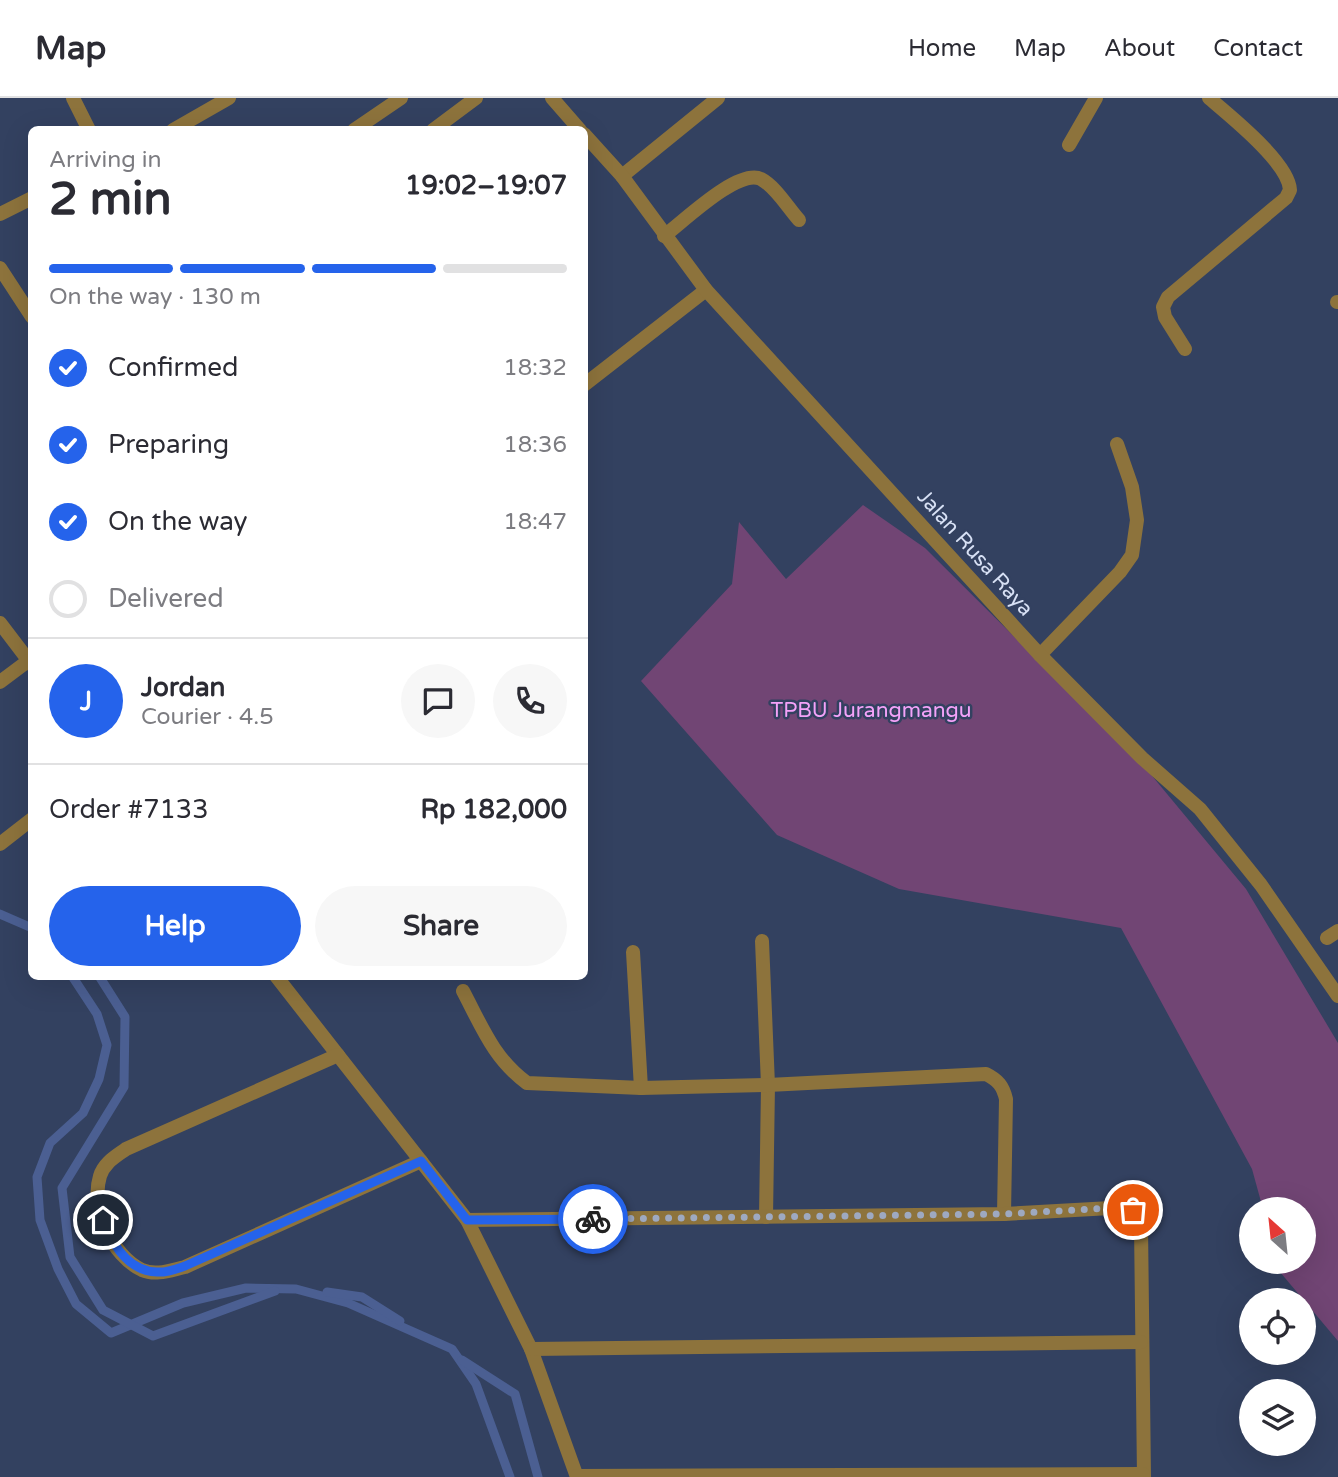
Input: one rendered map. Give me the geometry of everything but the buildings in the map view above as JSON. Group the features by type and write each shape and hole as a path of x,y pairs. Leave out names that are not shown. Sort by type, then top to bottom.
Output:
{"street":[{"path":"73,98 87,126"},
{"path":"180,126 229,98"},
{"path":"360,126 401,98"},
{"path":"438,126 476,98"},
{"path":"552,98 576,126"},
{"path":"622,176 718,98"},
{"path":"1069,145 1096,98"},
{"path":"1185,349 1165,317 1163,307 1168,297 1286,198 1290,190 1286,174 1248,132 1209,98"},
{"name":"Jalan Rusa Raya","path":"588,138 622,176 706,290 1040,655 1142,758 1200,809 1261,885 1338,996"},
{"path":"664,236 733,182 749,177 760,178 768,184 799,220"},
{"path":"0,214 28,200"},
{"path":"0,268 28,311"},
{"path":"588,383 706,290"},
{"path":"1040,655 1111,582 1132,555 1137,520 1132,487 1117,444"},
{"path":"0,623 28,660"},
{"path":"0,682 28,664"},
{"path":"0,844 28,822"},
{"path":"762,941 768,1086 766,1217"},
{"path":"633,952 641,1088"},
{"path":"279,980 467,1220 531,1349 577,1477 1143,1476 1141,1226 1138,1215 1129,1207 1004,1214 467,1220"},
{"path":"463,991 498,1056 527,1083 641,1088 768,1086 986,1074 1003,1087 1006,1099 1004,1214"},
{"path":"338,1055 126,1149 107,1162 100,1177 98,1205 108,1234 116,1247 128,1261 144,1270 160,1273 185,1266 421,1161"},
{"path":"531,1349 1141,1342"}],"green space":[{"name":"TPBU Jurangmangu","path":"863,505 925,548 1143,765 1246,889 1338,1043 1338,1341 1316,1315 1316,1288 1293,1288 1282,1274 1316,1274 1316,1197 1260,1197 1252,1169 1121,928 899,889 777,835 641,681 732,584 739,522 786,579"}],"waterway":[{"path":"0,914 28,926"},
{"path":"75,980 97,1014 107,1045 99,1079 83,1113 50,1143 37,1177 40,1220 58,1269 76,1304 111,1333 183,1303 246,1288 296,1289 348,1303 452,1349 476,1384 510,1477"},
{"path":"102,980 125,1017 124,1087 62,1188 70,1257 103,1310 153,1336 275,1291"},
{"path":"327,1292 362,1297 400,1321"},
{"path":"462,1360 515,1394 538,1477"}],"way so far":[{"path":"593,1219 1004,1214 1129,1207 1133,1210"}],"route":[{"path":"103,1220 108,1234 128,1261 144,1270 160,1273 185,1266 421,1161 467,1220 593,1219"}]}
